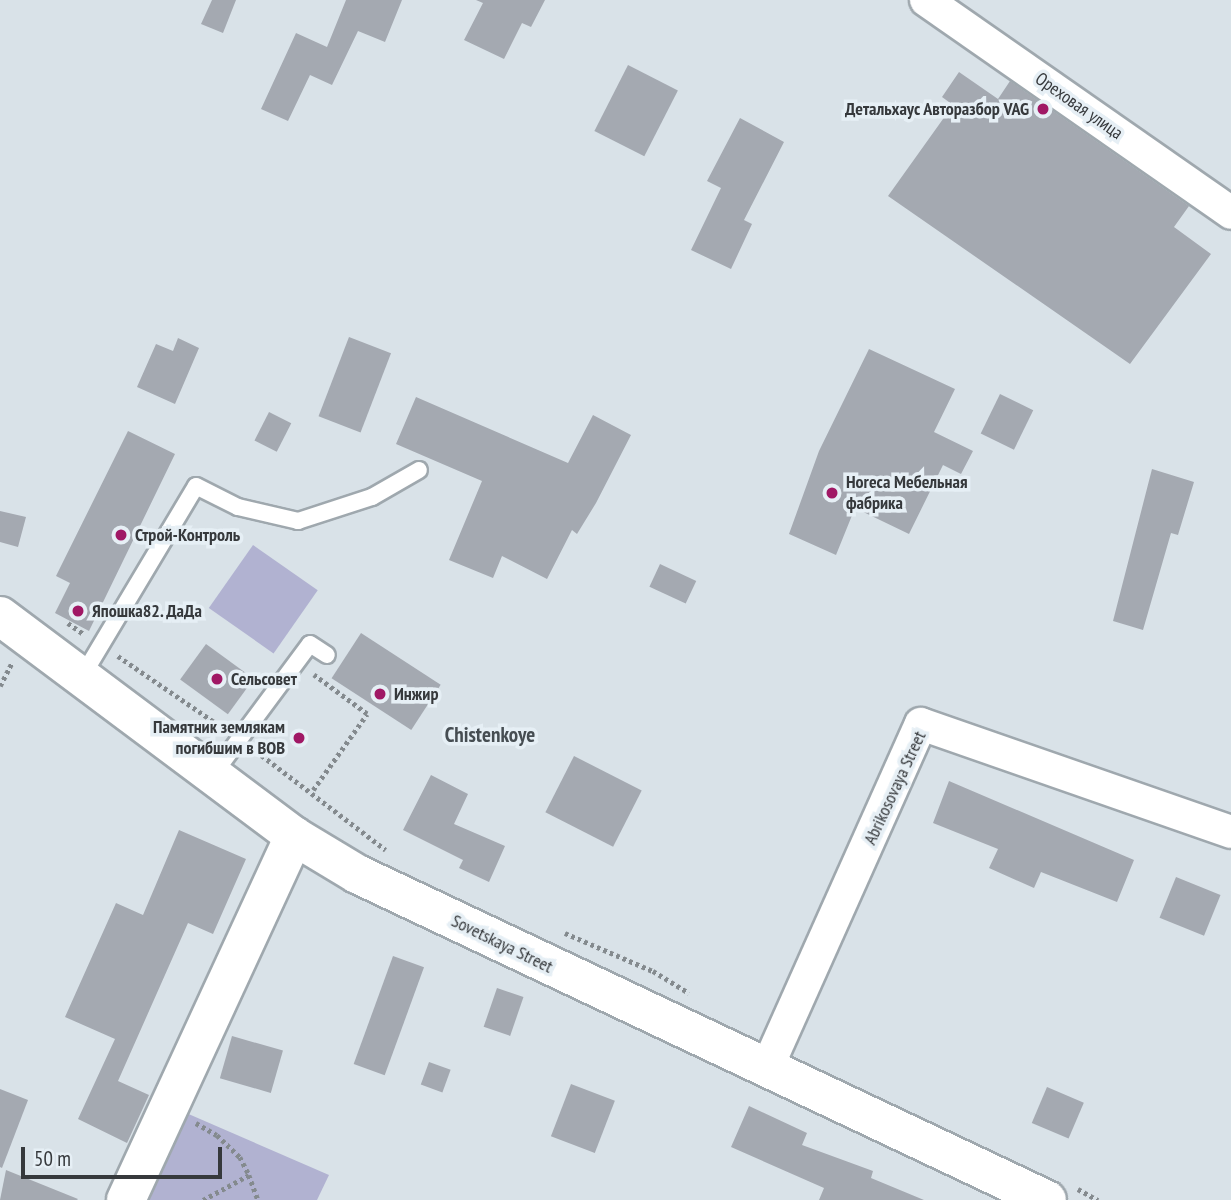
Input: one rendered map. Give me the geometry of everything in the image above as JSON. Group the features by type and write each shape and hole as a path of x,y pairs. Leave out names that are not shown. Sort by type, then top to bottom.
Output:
{"street":[{"name":"Ореховая улица","path":"926,0 1231,213"},
{"name":"Sovetskaya Street","path":"0,616 91,660 212,776 289,842 766,1070 1047,1200"},
{"name":"Abrikosovaya Street","path":"766,1070 920,724 1231,832"},
{"path":"126,1200 171,1109 289,842"}],"lane":[{"path":"91,660 196,486 238,507 298,521 372,497 419,470"},
{"path":"212,776 310,643 327,655"}],"path":[{"path":"62,619 91,660 239,740 313,790 388,852"},
{"path":"313,790 367,713 312,678 327,655"},
{"path":"0,686 13,662"},
{"path":"553,928 653,971 699,998"},
{"path":"171,1109 217,1135 240,1157 258,1200"},
{"path":"203,1200 249,1175"}],"shaded area":[{"path":"253,545 318,590 274,653 209,608"},
{"path":"177,1109 329,1175 317,1200 132,1200"}],"building":[{"path":"212,0 236,0 223,33 201,24"},
{"path":"346,0 402,0 385,42 358,31 332,85 310,75 288,121 261,109 296,33 327,47"},
{"path":"476,0 545,0 531,27 522,23 504,59 464,40 483,3"},
{"path":"628,65 678,90 644,156 594,131"},
{"path":"959,72 998,99 1010,81 1189,206 1174,227 1211,254 1130,364 888,196 953,105 942,97"},
{"path":"740,118 784,142 744,220 752,224 731,269 691,250 721,188 707,181"},
{"path":"349,337 391,353 361,432 319,416"},
{"path":"178,338 199,348 175,404 137,387 156,344 173,351"},
{"path":"869,349 955,389 934,432 973,451 961,474 943,465 909,534 855,508 836,555 789,534 819,451"},
{"path":"1000,394 1033,410 1014,450 981,434"},
{"path":"416,397 568,463 593,415 631,435 596,503 577,534 572,530 547,579 502,556 493,578 449,560 482,481 396,444"},
{"path":"269,412 291,423 277,452 254,441"},
{"path":"128,431 175,454 89,631 55,613 70,583 56,576"},
{"path":"1152,469 1194,482 1178,535 1171,533 1143,630 1113,621"},
{"path":"0,511 26,517 18,547 0,542"},
{"path":"660,564 696,581 686,604 649,587"},
{"path":"361,633 441,685 411,730 332,678"},
{"name":"Сельсовет","path":"206,644 254,679 228,714 180,680"},
{"path":"574,756 642,791 613,847 545,812"},
{"path":"431,775 468,794 454,824 505,846 489,882 459,868 463,860 403,830"},
{"path":"949,781 1134,860 1117,902 1041,872 1034,888 989,868 998,849 933,823"},
{"path":"179,830 246,859 213,934 188,923 118,1081 149,1095 127,1143 78,1119 115,1039 65,1017 116,903 143,915"},
{"path":"1176,877 1221,895 1204,936 1160,918"},
{"path":"393,956 424,967 385,1075 354,1064"},
{"path":"497,988 523,997 510,1036 484,1027"},
{"path":"232,1036 283,1051 271,1093 220,1078"},
{"path":"429,1062 451,1070 442,1092 421,1085"},
{"path":"571,1084 615,1101 595,1153 551,1136"},
{"path":"1047,1087 1084,1103 1069,1139 1032,1123"},
{"path":"0,1089 28,1100 2,1168 0,1167"},
{"path":"749,1106 807,1133 802,1145 873,1171 871,1178 924,1200 819,1200 824,1188 731,1147"},
{"path":"6,1170 78,1199 0,1200"}],"place":[{"name":"Детальхаус Авторазбор VAG","path":"1043,109"},
{"name":"Horeca Мебельная фабрика","path":"832,493"},
{"name":"Строй-Контроль","path":"121,535"},
{"name":"Япошка82. ДаДа","path":"78,611"},
{"name":"Сельсовет","path":"217,679"},
{"name":"Инжир","path":"380,694"},
{"name":"Памятник землякам погибшим в ВОВ","path":"299,738"}],"district":[{"name":"Chistenkoye","path":"490,735"}]}
